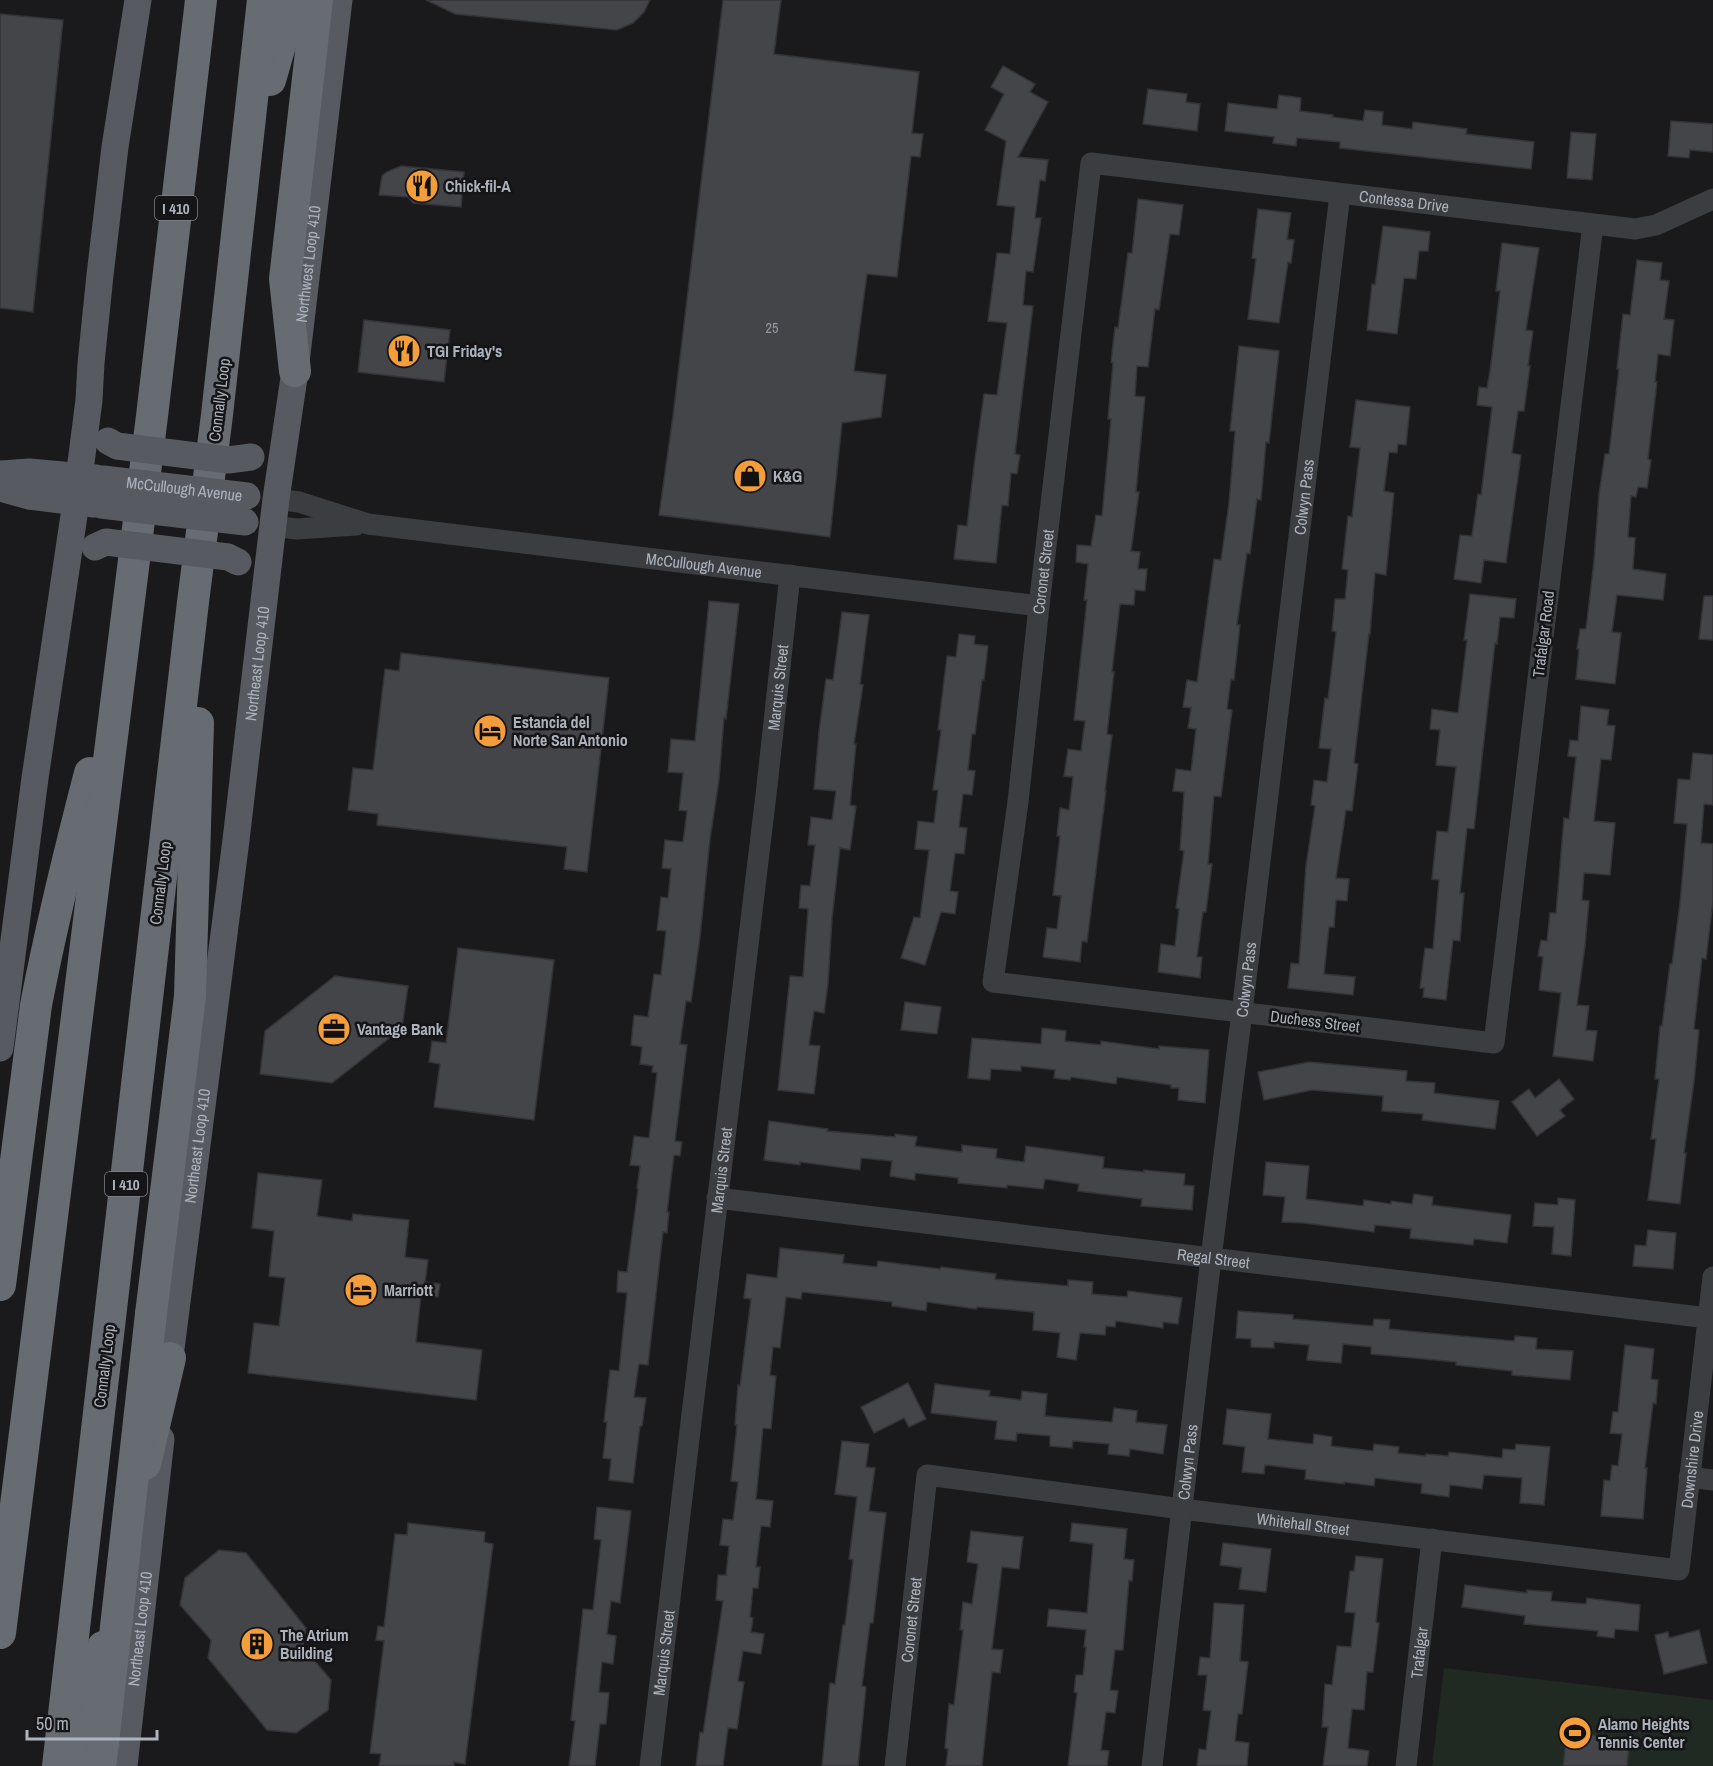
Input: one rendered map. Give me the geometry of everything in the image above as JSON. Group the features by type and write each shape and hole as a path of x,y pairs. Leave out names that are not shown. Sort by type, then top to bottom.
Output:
{"highway":[{"name":"I 410","path":"0,1634 152,416 201,0"},
{"name":"Connally Loop","path":"58,1766 193,602 246,167 263,0"},
{"path":"246,167 292,0"},
{"path":"295,371 285,279 317,0"},
{"path":"100,1766 151,1314 190,996 198,703 193,602"},
{"path":"0,1285 31,1039 44,965 73,838 122,653"},
{"path":"74,1766 170,1358"}],"main road":[{"path":"0,1048 35,778 61,606 90,490 89,400 95,319 113,159 138,0"},
{"name":"Northwest Loop 410","path":"273,526 295,371 339,0"},
{"path":"89,400 102,432 108,441 117,446 228,460 251,457 264,448 273,439 288,412"},
{"name":"McCullough Avenue","path":"0,474 29,471 90,490 273,526"},
{"name":"McCullough Avenue","path":"0,488 29,496 90,490 248,496 276,500"},
{"name":"Northeast Loop 410","path":"124,1766 170,1358 236,840 273,526"},
{"path":"61,606 87,552 106,542 228,556 238,562 251,576 263,611"}],"street":[{"name":"Contessa Drive","path":"1091,163 1635,229 1656,225 1713,199"},
{"name":"Coronet Street","path":"993,982 1018,802 1091,163"},
{"name":"Colwyn Pass","path":"1152,1766 1340,194"},
{"name":"Trafalgar Road","path":"1494,1043 1593,224"},
{"name":"McCullough Avenue","path":"276,500 305,504 368,524 1039,606"},
{"name":"McCullough Avenue","path":"273,526 296,529 368,524"},
{"name":"Marquis Street","path":"650,1766 790,575"},
{"name":"Duchess Street","path":"993,982 1494,1043"},
{"name":"Regal Street","path":"717,1198 1708,1318"},
{"name":"Downshire Drive","path":"1678,1570 1713,1277"},
{"name":"Coronet Street","path":"895,1766 927,1475"},
{"name":"Whitehall Street","path":"927,1475 1678,1570"},
{"path":"1689,1477 1713,1480"},
{"name":"Trafalgar","path":"1406,1766 1432,1539"}],"shaded area":[{"name":"Alamo Heights Tennis Center","path":"1444,1668 1713,1700 1713,1766 1432,1766"}],"building":[{"path":"426,0 650,0 644,12 633,23 617,30 455,14"},
{"path":"723,0 781,0 774,54 919,72 912,133 923,134 920,157 911,156 897,277 867,274 854,371 886,375 881,417 842,423 830,537 659,515"},
{"path":"0,14 63,20 33,312 0,308"},
{"path":"1003,66 1035,84 1030,92 1048,102 1018,157 1048,160 1045,181 1040,180 1035,218 1041,218 1033,272 1026,271 1023,305 1033,306 1015,454 1020,455 1017,474 1011,473 1008,506 1002,505 996,563 954,559 958,525 967,526 984,394 997,395 1007,323 988,321 997,253 1010,254 1015,207 997,205 1006,141 985,130 1004,94 991,87"},
{"path":"1148,89 1187,94 1186,102 1200,104 1197,131 1143,124"},
{"path":"1279,95 1301,98 1300,111 1333,115 1332,117 1363,121 1365,110 1383,112 1382,125 1412,129 1413,122 1467,129 1466,134 1534,142 1531,169 1340,148 1340,142 1297,138 1296,146 1273,143 1274,137 1225,131 1228,103 1277,109"},
{"path":"1671,121 1713,124 1713,152 1690,150 1689,158 1668,156"},
{"path":"1571,132 1596,134 1592,180 1567,178"},
{"name":"Chick-fil-A","path":"401,166 464,172 461,207 413,203 408,197 379,195 382,176"},
{"path":"1138,199 1183,205 1179,235 1170,234 1159,310 1155,309 1148,367 1137,366 1135,396 1145,397 1136,492 1139,492 1131,551 1140,552 1138,569 1147,569 1145,591 1135,590 1134,605 1120,604 1107,734 1112,735 1106,791 1087,942 1082,941 1080,962 1043,957 1047,928 1057,929 1061,896 1053,895 1060,836 1057,836 1060,808 1069,810 1073,777 1064,776 1068,749 1081,751 1085,721 1074,720 1087,600 1084,600 1088,564 1076,562 1077,545 1091,546 1096,515 1102,516 1111,419 1108,419 1113,363 1111,362 1128,253 1132,253"},
{"path":"1258,209 1291,213 1287,239 1294,240 1291,263 1288,262 1279,323 1248,319 1256,259 1252,258"},
{"path":"1383,226 1430,232 1428,251 1419,251 1416,279 1404,278 1397,334 1367,330 1372,284 1375,285"},
{"path":"1502,243 1539,248 1526,330 1533,331 1528,366 1530,366 1524,411 1518,411 1512,453 1521,455 1506,563 1484,560 1481,583 1454,579 1460,535 1472,536 1478,494 1481,495 1492,407 1477,405 1479,387 1487,388 1490,371 1500,291 1496,291"},
{"path":"1637,260 1662,263 1660,280 1669,281 1664,319 1674,320 1670,356 1658,354 1647,488 1638,487 1636,497 1631,496 1628,537 1635,538 1633,569 1666,574 1663,600 1617,595 1612,632 1621,633 1615,684 1576,679 1579,649 1577,649 1580,629 1586,629 1599,494 1605,454 1609,454 1623,314 1630,315"},
{"name":"TGI Friday's","path":"364,320 450,330 444,382 358,372"},
{"path":"1239,346 1279,351 1269,443 1266,442 1261,500 1257,499 1237,625 1240,625 1234,680 1231,679 1227,709 1232,710 1221,797 1214,796 1208,864 1212,864 1197,957 1202,957 1200,978 1158,972 1161,944 1175,946 1179,909 1176,908 1184,851 1180,850 1184,792 1173,791 1176,769 1191,771 1196,729 1188,728 1191,708 1183,707 1187,680 1197,682 1214,559 1221,560 1229,503 1235,431 1230,431"},
{"path":"1356,400 1410,407 1406,445 1398,444 1397,453 1389,452 1384,491 1394,493 1386,575 1375,573 1354,763 1358,764 1352,811 1346,810 1336,878 1349,879 1347,901 1336,900 1334,927 1329,927 1324,974 1355,977 1353,995 1288,988 1291,963 1299,964 1306,866 1315,806 1311,805 1314,780 1327,782 1331,749 1319,748 1336,632 1332,631 1335,599 1345,599 1348,570 1342,569 1348,516 1352,517 1360,448 1350,447"},
{"path":"1470,594 1516,599 1514,618 1500,617 1497,644 1495,643 1474,829 1467,828 1460,893 1464,893 1460,941 1453,940 1446,1000 1423,997 1424,988 1420,988 1425,948 1433,949 1439,880 1432,879 1437,831 1448,832 1456,767 1436,765 1440,730 1430,729 1432,709 1458,713"},
{"path":"1704,596 1713,596 1713,640 1699,639"},
{"path":"709,601 739,604 700,937 691,1002 686,1001 680,1044 687,1045 675,1141 682,1142 680,1156 674,1155 667,1212 669,1212 667,1233 663,1232 648,1365 639,1364 634,1397 646,1398 633,1483 609,1480 611,1459 603,1458 607,1422 604,1422 610,1370 619,1371 627,1293 617,1292 618,1271 627,1272 638,1189 640,1166 630,1165 634,1136 649,1138 657,1073 652,1072 653,1066 640,1064 642,1047 631,1045 634,1015 648,1017 654,974 661,975 666,931 657,930 661,897 668,898 671,869 662,868 665,840 683,842 687,811 679,810 683,773 668,772 671,739 695,741"},
{"path":"842,612 869,615 860,684 863,685 854,744 856,744 850,805 856,806 850,850 840,848 824,1013 814,1011 809,1045 820,1046 814,1094 778,1090 790,976 803,977 808,909 799,908 801,885 810,886 815,845 808,845 811,817 832,820 836,791 814,789 826,679 833,680"},
{"path":"959,634 975,636 974,644 988,646 968,770 975,771 972,795 963,794 959,827 967,828 964,854 955,853 950,891 958,892 955,914 941,912 925,965 901,958 914,917 920,918 929,850 915,849 918,821 934,823 938,790 933,790 947,656 956,657"},
{"name":"Estancia del Norte San Antonio","path":"401,653 609,678 587,872 564,869 567,847 377,825 378,814 348,810 353,768 373,770 385,669 399,671"},
{"path":"1581,706 1609,710 1607,725 1615,726 1611,760 1601,759 1594,821 1615,823 1610,875 1584,873 1582,900 1589,901 1577,1005 1589,1006 1586,1030 1597,1031 1593,1061 1553,1056 1561,993 1539,990 1543,957 1538,956 1541,940 1547,941 1550,913 1556,913 1564,818 1569,819 1576,757 1568,756 1570,740 1578,741"},
{"path":"1693,753 1713,755 1713,805 1704,804 1701,843 1713,844 1713,901 1706,959 1702,958 1694,1029 1699,1030 1680,1204 1648,1200 1656,1139 1651,1139 1659,1079 1655,1079 1660,1026 1662,1026 1670,964 1672,964 1687,824 1674,823 1678,779 1690,780"},
{"path":"458,948 554,960 534,1120 434,1107 440,1064 429,1062 432,1041 446,1043"},
{"name":"Vantage Bank","path":"335,976 408,986 402,1028 332,1083 260,1074 265,1031"},
{"path":"905,1002 941,1007 937,1034 901,1030"},
{"path":"1042,1028 1066,1031 1065,1041 1101,1045 1101,1041 1159,1049 1159,1046 1209,1050 1205,1103 1178,1100 1179,1088 1171,1088 1171,1085 1117,1077 1116,1084 1071,1077 1070,1080 1054,1078 1055,1070 1021,1066 1021,1071 991,1069 990,1080 968,1078 972,1038 1041,1044"},
{"path":"1309,1062 1407,1071 1406,1081 1435,1083 1434,1093 1499,1101 1495,1129 1422,1120 1423,1114 1382,1111 1383,1096 1312,1090 1264,1100 1258,1072"},
{"path":"1559,1079 1574,1099 1560,1110 1565,1116 1537,1136 1512,1102 1529,1089 1535,1098"},
{"path":"769,1121 828,1129 827,1131 917,1137 915,1146 962,1152 962,1145 997,1149 996,1158 1024,1162 1026,1146 1104,1157 1103,1168 1185,1174 1184,1185 1194,1186 1192,1210 1141,1206 1142,1199 1078,1191 1079,1184 1045,1179 1043,1189 958,1183 958,1178 915,1173 915,1180 890,1176 892,1161 861,1158 860,1170 764,1160"},
{"path":"1266,1162 1309,1166 1306,1199 1363,1206 1364,1200 1412,1204 1414,1194 1433,1197 1432,1205 1511,1215 1507,1243 1474,1239 1473,1245 1410,1238 1411,1229 1375,1225 1374,1232 1282,1222 1285,1197 1263,1195"},
{"name":"Marriott","path":"258,1173 322,1180 317,1216 352,1221 353,1214 409,1220 405,1257 428,1260 425,1282 440,1284 438,1297 421,1295 416,1342 482,1350 476,1400 248,1373 254,1323 279,1326 285,1278 269,1276 274,1231 252,1228"},
{"path":"1558,1198 1575,1200 1571,1256 1552,1254 1554,1227 1533,1226 1535,1203 1558,1205"},
{"path":"1648,1230 1676,1233 1673,1269 1633,1266 1635,1245 1646,1246"},
{"path":"780,1248 844,1255 843,1263 877,1267 878,1261 996,1274 995,1279 1068,1286 1068,1280 1093,1282 1092,1294 1127,1297 1128,1291 1182,1298 1178,1324 1163,1322 1163,1328 1116,1321 1115,1327 1106,1326 1105,1335 1080,1333 1076,1360 1057,1357 1060,1333 1033,1330 1034,1312 977,1307 976,1309 927,1302 926,1311 892,1306 892,1302 802,1292 801,1299 786,1297 780,1348 773,1347 770,1375 776,1376 771,1429 763,1428 756,1499 773,1501 770,1527 761,1526 756,1567 760,1567 758,1588 753,1588 750,1617 753,1618 751,1632 764,1634 761,1654 743,1651 738,1681 744,1682 737,1729 728,1728 723,1766 696,1766 723,1601 716,1600 718,1575 726,1575 729,1546 720,1545 723,1519 733,1520 738,1482 731,1481 737,1425 735,1425 738,1385 740,1386 751,1299 744,1298 747,1274 777,1278"},
{"path":"1238,1311 1293,1315 1293,1319 1373,1326 1374,1319 1390,1320 1389,1329 1514,1341 1515,1336 1537,1338 1536,1349 1573,1351 1570,1380 1512,1375 1512,1371 1456,1365 1456,1362 1371,1354 1371,1347 1343,1344 1341,1363 1307,1360 1309,1345 1274,1342 1274,1348 1251,1347 1251,1339 1236,1338"},
{"path":"1625,1345 1654,1349 1651,1379 1658,1380 1645,1468 1647,1468 1643,1519 1601,1516 1604,1480 1610,1481 1612,1465 1618,1466 1622,1434 1610,1433 1613,1412 1618,1412"},
{"path":"908,1383 926,1419 909,1427 904,1418 874,1433 861,1407"},
{"path":"935,1384 990,1391 989,1396 1021,1400 1022,1391 1047,1394 1045,1416 1112,1422 1114,1408 1137,1411 1136,1422 1167,1425 1163,1454 1130,1449 1129,1456 1108,1454 1109,1444 1073,1441 1072,1448 1050,1446 1050,1436 1017,1433 1016,1441 995,1439 997,1421 931,1413"},
{"path":"1227,1409 1271,1414 1268,1439 1313,1444 1314,1434 1332,1437 1331,1446 1373,1451 1374,1444 1399,1447 1398,1453 1426,1456 1426,1454 1448,1456 1449,1452 1502,1458 1503,1449 1515,1450 1516,1444 1550,1447 1544,1505 1520,1503 1522,1478 1484,1475 1482,1489 1450,1485 1449,1497 1421,1493 1422,1484 1375,1478 1374,1486 1305,1479 1306,1470 1265,1465 1264,1474 1242,1472 1245,1447 1223,1444"},
{"path":"842,1441 869,1444 866,1467 875,1468 869,1511 886,1513 873,1623 870,1623 862,1686 866,1687 858,1766 822,1766 830,1683 835,1684 843,1625 845,1625 853,1560 849,1559 857,1497 835,1494"},
{"path":"597,1507 631,1511 620,1603 611,1601 607,1634 616,1636 613,1664 602,1662 599,1692 609,1693 606,1724 600,1724 595,1766 569,1766 575,1721 571,1720 583,1609 593,1610 601,1540 594,1539"},
{"path":"408,1523 485,1532 484,1542 493,1544 465,1764 454,1762 454,1766 379,1766 381,1754 370,1753 384,1641 376,1640 378,1626 384,1627 395,1534 407,1535"},
{"path":"1072,1523 1127,1529 1124,1559 1134,1560 1132,1581 1129,1580 1123,1650 1115,1650 1110,1690 1118,1691 1115,1713 1106,1712 1101,1750 1109,1751 1107,1766 1068,1766 1077,1693 1074,1692 1076,1675 1083,1675 1086,1630 1047,1626 1049,1609 1087,1613 1093,1544 1070,1541"},
{"path":"971,1531 1023,1537 1019,1569 1002,1567 992,1649 1003,1650 1000,1673 992,1672 982,1766 946,1766 948,1749 945,1748 949,1704 954,1705 963,1630 960,1630 963,1602 972,1604 978,1564 967,1562"},
{"path":"1223,1543 1271,1549 1266,1592 1239,1589 1242,1568 1220,1565"},
{"name":"The Atrium Building","path":"219,1550 246,1553 306,1628 303,1647 331,1680 328,1710 296,1733 267,1730 208,1658 211,1640 180,1605 185,1578"},
{"path":"1356,1556 1383,1559 1373,1672 1367,1672 1364,1710 1352,1709 1348,1748 1369,1751 1367,1766 1323,1766 1328,1727 1322,1727 1325,1684 1332,1685 1337,1646 1351,1647 1355,1613 1345,1612 1350,1571 1354,1571"},
{"path":"1465,1585 1527,1593 1527,1590 1552,1592 1551,1601 1586,1604 1587,1598 1640,1605 1638,1631 1615,1629 1614,1638 1597,1636 1598,1631 1524,1624 1525,1616 1462,1607"},
{"path":"1214,1603 1244,1605 1240,1661 1248,1662 1242,1714 1238,1714 1235,1741 1249,1743 1247,1766 1197,1766 1199,1749 1206,1750 1211,1711 1203,1710 1207,1675 1198,1675 1200,1657 1210,1658"},
{"path":"1699,1630 1707,1663 1664,1674 1655,1635 1668,1632 1669,1638"},
{"path":"1567,1732 1630,1739 1627,1766 1563,1766"}],"place":[{"name":"Chick-fil-A","path":"422,186"},
{"name":"TGI Friday's","path":"404,351"},
{"name":"K&G","path":"750,476"},
{"name":"Estancia del Norte San Antonio","path":"490,731"},
{"name":"Vantage Bank","path":"334,1029"},
{"name":"Marriott","path":"361,1290"},
{"name":"The Atrium Building","path":"257,1644"},
{"name":"Alamo Heights Tennis Center","path":"1575,1733"}]}
